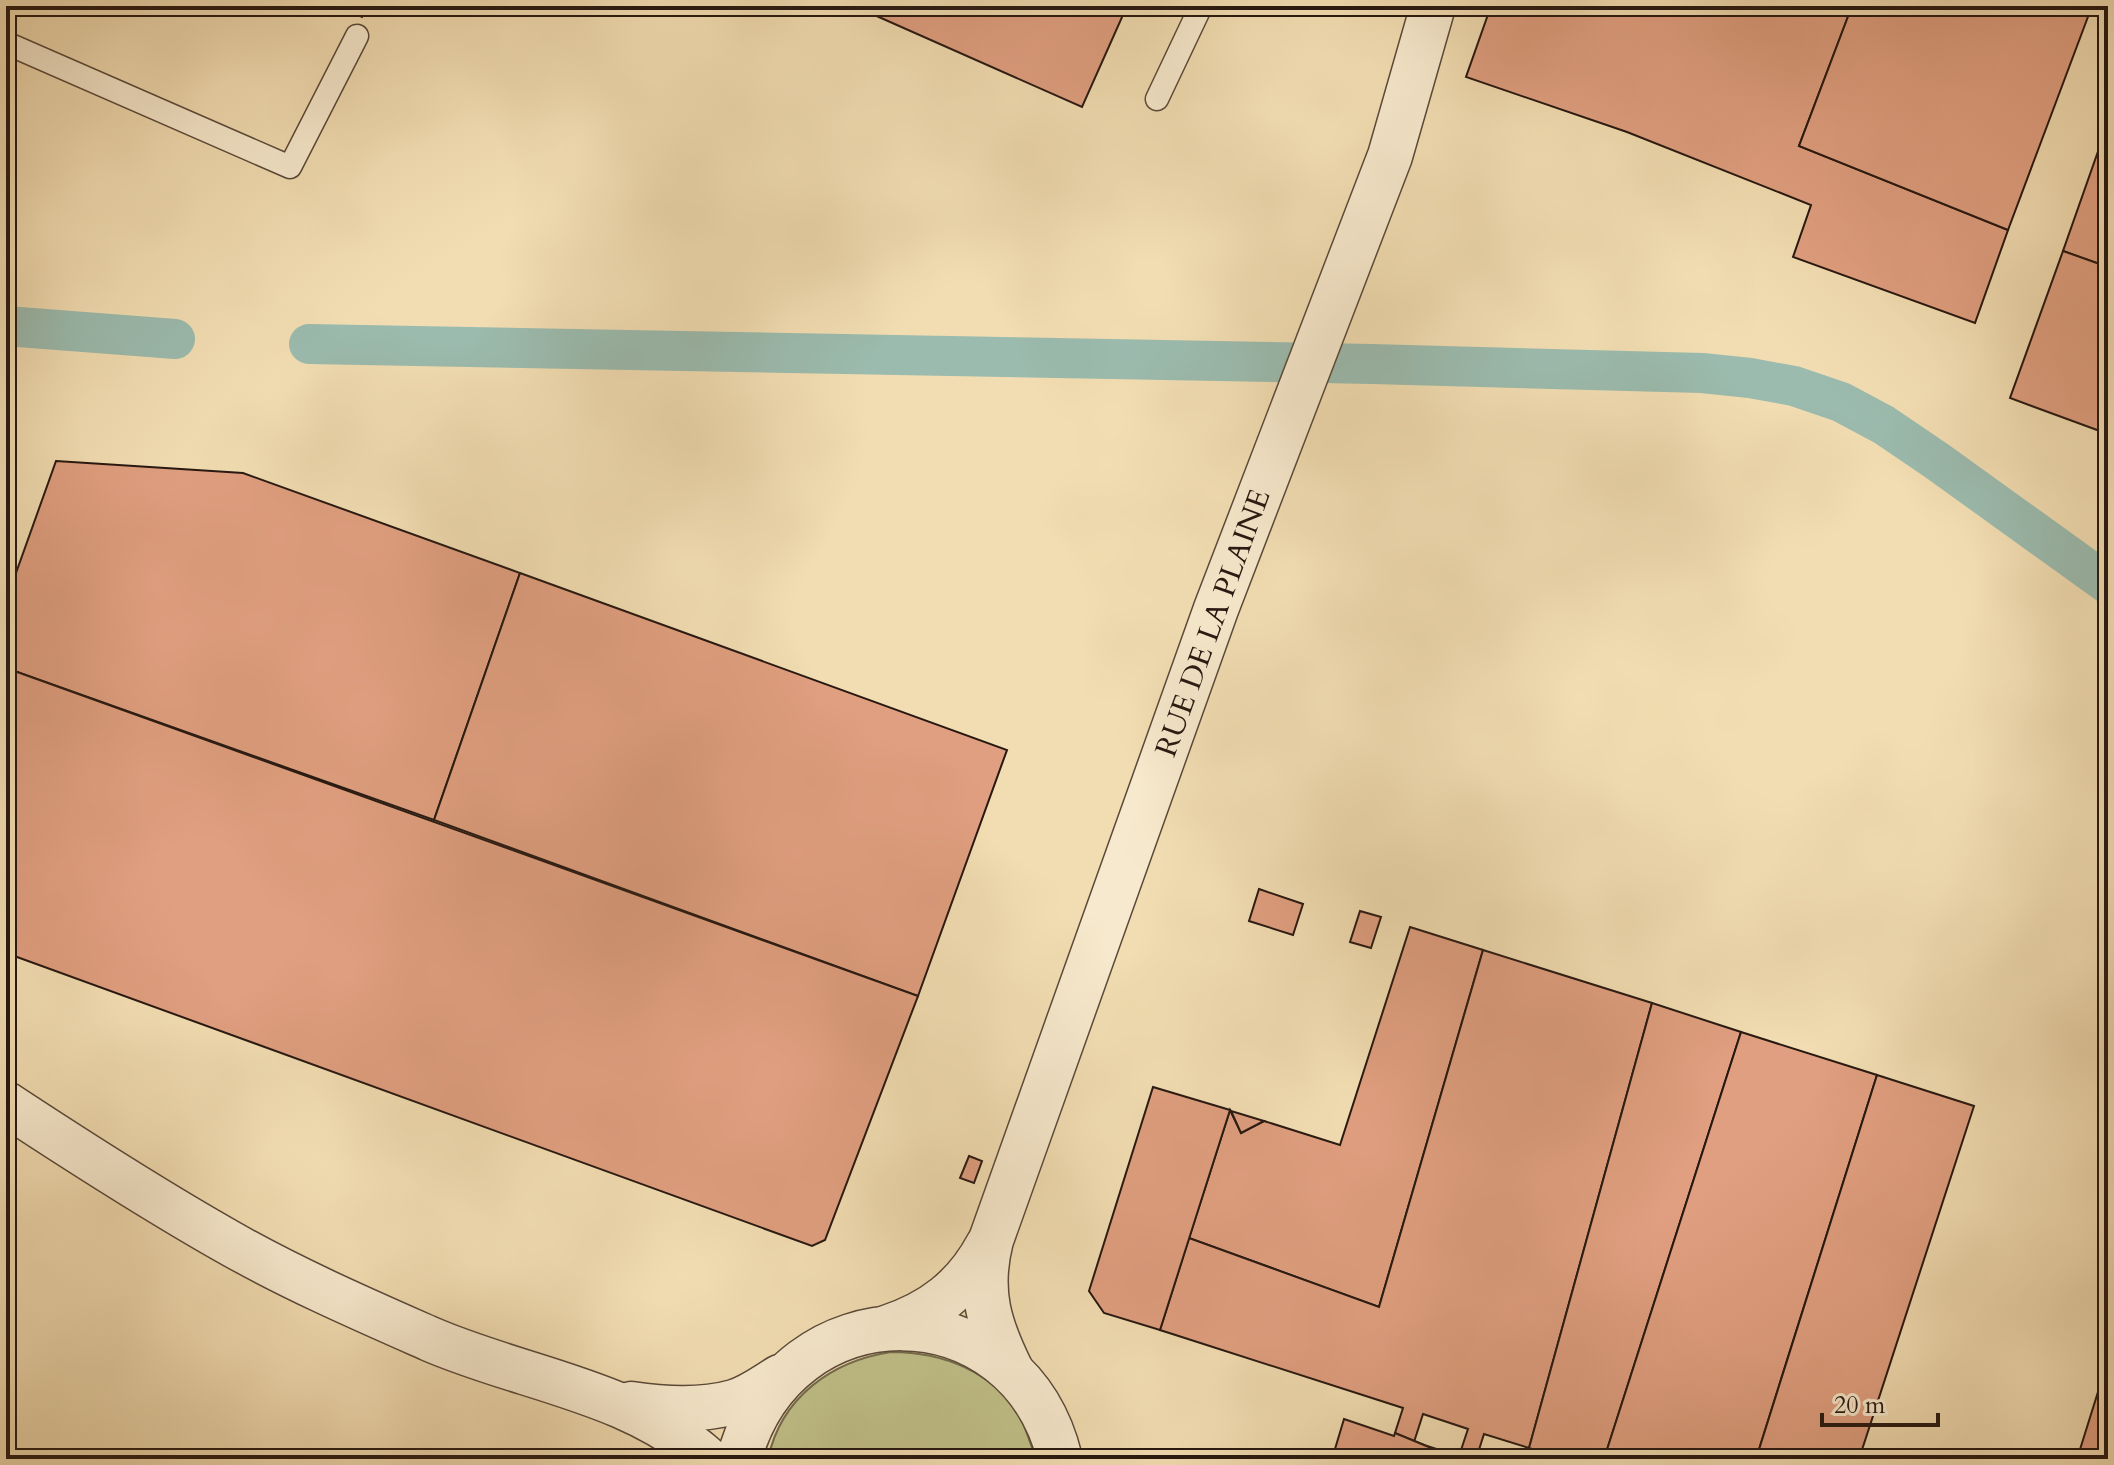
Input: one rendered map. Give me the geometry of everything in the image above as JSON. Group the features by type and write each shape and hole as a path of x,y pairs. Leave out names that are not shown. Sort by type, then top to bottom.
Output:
{"street":[{"name":"RUE DE LA PLAINE","path":"1012,1372 997,1343 984,1293 991,1240 1216,609 1352,260 1400,127 1433,6"},
{"path":"6,1104 141,1191 228,1242 316,1287 436,1341 612,1402 677,1436 707,1459"},
{"name":"RUE DE LA PLAINE","path":"884,1328 919,1316 944,1301 976,1267 991,1240"},
{"path":"612,1402 653,1407 714,1406 749,1396 807,1356 857,1333 884,1328 939,1332 990,1355 1012,1372 1030,1392 1044,1415 1060,1459"},
{"path":"739,1459 755,1413 785,1374"}],"lane":[{"path":"1157,99 1201,6"},
{"path":"6,43 290,167 357,36"}],"shaded area":[{"path":"891,1352 947,1360 981,1376 1009,1402 1020,1418 1036,1459 768,1459 784,1417 812,1386 849,1364"}],"building":[{"path":"175,6 196,6 192,14"},
{"path":"338,6 367,6 362,17"},
{"path":"854,6 1127,6 1082,107"},
{"path":"1491,6 1852,6 1799,146 2008,230 1975,323 1793,257 1811,205 1627,132 1466,77"},
{"path":"1852,6 2092,6 2008,230 1799,146"},
{"path":"2108,123 2108,267 2063,251"},
{"path":"2063,251 2108,267 2108,434 2010,398"},
{"path":"56,461 243,473 520,573 434,820 6,668 6,601"},
{"path":"520,573 1007,750 918,996 434,820"},
{"path":"6,668 918,996 825,1240 812,1246 6,953"},
{"path":"1259,889 1303,904 1293,935 1249,921"},
{"path":"1360,911 1381,917 1371,948 1350,942"},
{"path":"1410,927 1483,950 1379,1307 1189,1238 1230,1110 1241,1133 1264,1121 1340,1145"},
{"path":"1483,950 1652,1003 1529,1448 1484,1434 1476,1459 1458,1459 1425,1446 1459,1456 1468,1429 1423,1414 1414,1441 1395,1433 1403,1408 1160,1330 1189,1238 1379,1307"},
{"path":"1652,1003 1741,1032 1604,1459 1562,1459 1529,1448"},
{"path":"1741,1032 1877,1075 1756,1459 1604,1459"},
{"path":"1877,1075 1974,1106 1859,1459 1756,1459"},
{"path":"1153,1087 1230,1110 1160,1330 1104,1313 1089,1291"},
{"path":"1231,1111 1264,1121 1241,1133"},
{"path":"969,1156 982,1161 974,1183 960,1178"},
{"path":"2108,1360 2108,1459 2077,1459"},
{"path":"1344,1419 1394,1436 1395,1433 1458,1459 1332,1459"}],"waterway":[{"path":"6,326 175,339"},
{"path":"309,344 1372,364 1702,373 1750,378 1794,386 1841,402 1884,425 2108,584"}]}
